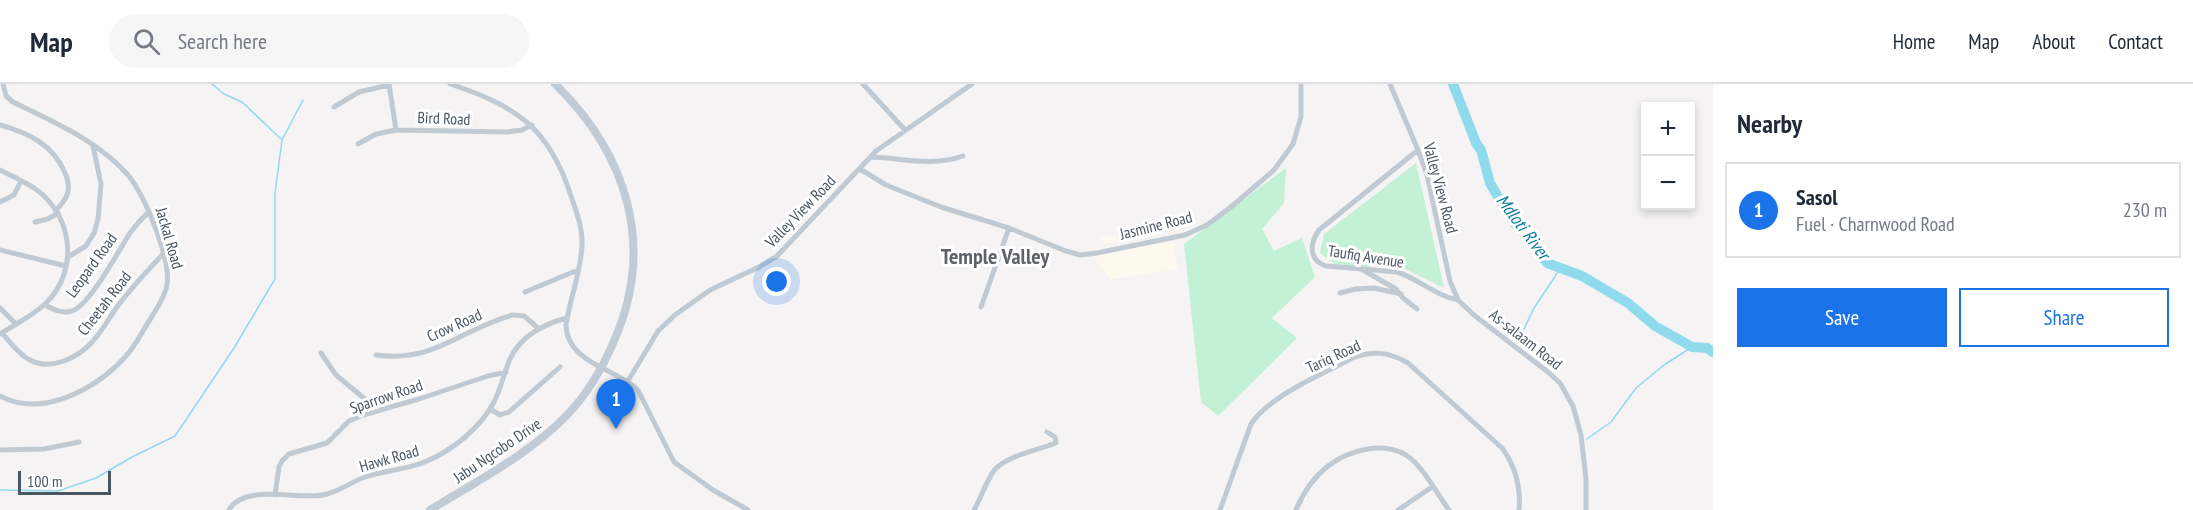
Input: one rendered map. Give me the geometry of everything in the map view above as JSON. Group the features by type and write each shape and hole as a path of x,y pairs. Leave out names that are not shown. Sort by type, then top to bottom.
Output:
{"main road":[{"name":"Jabu Ngcobo Drive","path":"430,510 518,455 554,429 582,398 602,367 617,335 629,298 635,256 631,221 620,180 604,146 582,113 555,84"}],"street":[{"name":"Jackal Road","path":"0,396 12,402 25,404 55,401 92,384 116,366 134,346 162,298 168,276 149,212 128,176 93,146 57,123 13,102 6,96 3,84"},
{"path":"333,107 359,92 389,84 396,130"},
{"path":"450,84 498,103 532,125 559,163 582,236 578,270 567,318 567,336 572,346 579,354 628,381 638,390 674,462 713,490 748,510"},
{"path":"863,84 905,130"},
{"name":"Valley View Road","path":"628,381 664,324 710,290 777,256 871,157 905,130 972,84"},
{"name":"Jasmine Road","path":"860,169 886,185 941,207 1009,228 1066,251 1080,255 1097,254 1171,238 1196,230 1231,207 1274,170 1287,155 1296,136 1301,117 1301,84"},
{"name":"Valley View Road","path":"1390,84 1427,175 1450,281 1458,300"},
{"path":"0,125 29,134 47,147 57,158 66,176 69,192 64,202 48,219 35,222"},
{"name":"Bird Road","path":"358,144 376,135 396,130 507,132 522,130 532,125"},
{"path":"68,257 86,246 99,219 101,184 93,146"},
{"name":"Taufiq Avenue","path":"1418,150 1319,230 1312,248 1317,262 1333,268 1386,270 1406,275 1447,297 1458,300"},
{"path":"871,157 934,163 947,162 963,156"},
{"path":"0,170 41,194 57,211 67,239 68,257 56,291 45,305 1,333"},
{"path":"0,202 14,195 21,181"},
{"name":"Leopard Road","path":"45,305 65,312 72,311 81,304 103,277 135,226 149,212"},
{"path":"981,307 1009,228"},
{"path":"0,250 66,267"},
{"name":"Cheetah Road","path":"1,333 21,354 33,361 53,364 66,360 85,349 94,340 118,306 163,254"},
{"path":"1361,269 1396,289 1417,309"},
{"path":"525,292 578,270"},
{"path":"1340,292 1364,288 1382,289 1401,294"},
{"name":"As-salaam Road","path":"1458,300 1475,316 1548,372 1566,392 1579,422 1586,479 1586,510"},
{"path":"0,308 15,324"},
{"name":"Crow Road","path":"376,355 394,357 417,355 513,315 524,316 537,328"},
{"name":"Hawk Road","path":"229,510 232,504 244,497 326,495 363,477 429,460 456,444 490,409 509,360 518,347 537,328 567,318"},
{"path":"321,352 336,375 365,399 371,412"},
{"name":"Tariq Road","path":"1220,510 1251,424 1258,414 1283,395 1352,358 1362,354 1383,352 1408,363 1502,448 1511,461 1517,478 1520,510"},
{"path":"490,409 500,415 508,412 560,367"},
{"name":"Sparrow Road","path":"275,495 279,467 285,457 296,451 327,442 349,421 371,412 506,372"},
{"path":"974,510 988,481 1000,464 1056,443 1055,437 1047,432"},
{"path":"0,450 44,449 79,442"},
{"path":"1296,510 1313,480 1329,465 1344,457 1372,448 1390,449 1413,461 1449,510"},
{"path":"1398,510 1432,487"}],"shaded area":[{"path":"1161,225 1161,235 1104,244 1100,238"},
{"path":"1174,242 1178,269 1110,280 1090,253"}],"green space":[{"path":"1416,163 1444,288 1397,265 1340,268 1320,253 1324,234"},
{"path":"1286,168 1284,203 1262,229 1274,251 1302,238 1315,277 1272,318 1297,338 1218,416 1201,402 1184,244"}],"waterway":[{"path":"212,84 224,94 242,102 281,139"},
{"name":"Mdloti River","path":"1453,84 1476,143 1481,150 1490,183 1517,226 1526,233 1547,263 1582,276 1628,303 1655,326 1692,347 1707,348 1713,352"},
{"path":"0,490 58,491 96,478 175,436 234,348 275,279 275,193 282,140 303,100"},
{"path":"1522,333 1534,308 1560,269"},
{"path":"1587,439 1611,422 1636,388 1664,365 1692,347"}],"place":[{"name":"Sasol","path":"616,429"}],"district":[{"name":"Temple Valley","path":"995,256"}]}
